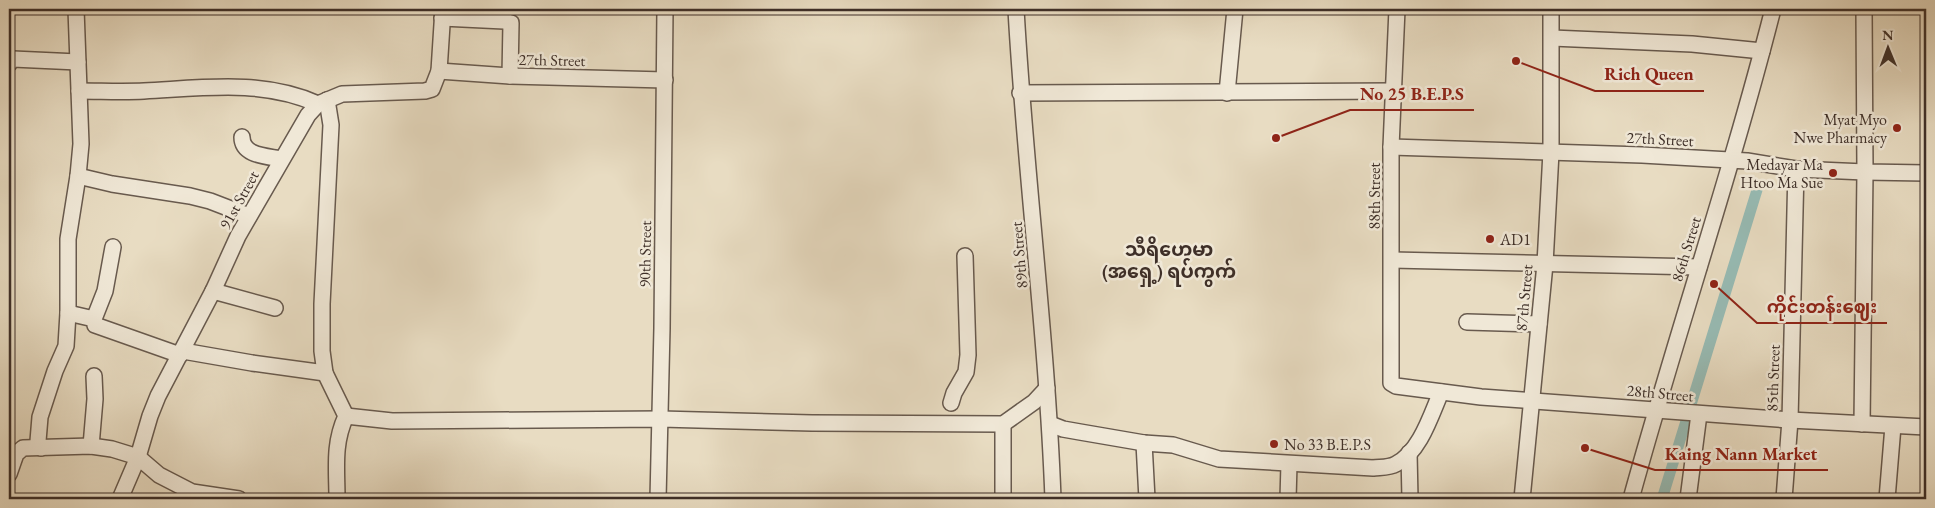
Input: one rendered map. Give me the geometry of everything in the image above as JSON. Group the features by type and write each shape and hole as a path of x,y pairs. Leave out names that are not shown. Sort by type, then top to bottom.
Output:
{"street":[{"path":"41,448 38,441 40,417 55,371 66,346 68,239 81,144 76,9"},
{"name":"90th Street","path":"658,499 661,419 665,9"},
{"name":"89th Street","path":"1016,9 1020,93 1036,250 1050,424 1053,499"},
{"path":"1227,93 1235,9"},
{"name":"88th Street","path":"1392,384 1391,146 1397,9"},
{"name":"87th Street","path":"1522,499 1545,264 1551,152 1551,9"},
{"name":"86th Street","path":"1631,499 1656,409 1732,160 1773,9"},
{"path":"1862,424 1864,9"},
{"path":"79,92 142,91 204,87 260,88 276,90 322,102 348,94 429,90 435,84 439,71 443,13 511,23 510,76"},
{"path":"1552,38 1672,43 1762,51"},
{"path":"9,64 10,60 13,59 78,62"},
{"name":"27th Street","path":"439,71 510,76 665,80"},
{"path":"1020,93 1393,92"},
{"path":"322,102 331,125 321,326 322,351 325,373 346,416"},
{"name":"91st Street","path":"120,499 138,457 158,396 182,353 249,216 298,129 322,102"},
{"path":"242,137 242,144 246,150 253,154 281,159"},
{"name":"27th Street","path":"1391,146 1732,160 1796,168 1926,173"},
{"name":"85th Street","path":"1784,499 1790,420 1796,168"},
{"path":"78,176 112,184 190,196 210,201 249,216"},
{"path":"113,247 109,276 94,319 95,325 182,353 325,373"},
{"path":"951,403 954,393 966,372 968,326 965,256"},
{"path":"1392,260 1699,267"},
{"path":"213,291 275,308"},
{"path":"68,313 94,319"},
{"path":"1467,322 1539,324"},
{"path":"91,446 95,398 94,376"},
{"name":"28th Street","path":"1392,384 1441,392 1531,401 1790,420 1926,427"},
{"path":"346,416 392,421 661,419 812,423 1003,424 1030,405 1047,388"},
{"path":"1050,424 1063,429 1144,443 1173,445 1220,459 1373,468 1396,464 1421,439 1441,392"},
{"path":"1688,499 1694,413"},
{"path":"337,499 336,446 339,431 346,416"},
{"path":"1002,499 1003,424"},
{"path":"1887,499 1893,426"},
{"path":"1144,443 1147,499"},
{"path":"9,474 19,450 23,448 91,446 112,449 138,457 159,475 192,492 239,499"},
{"path":"1409,452 1410,499"},
{"path":"1288,499 1289,464"}],"waterway":[{"path":"1662,499 1757,190"}],"place":[{"name":"Rich Queen","path":"1516,61"},
{"name":"Myat Myo Nwe Pharmacy","path":"1897,128"},
{"name":"No 25 B.E.P.S","path":"1276,138"},
{"name":"Medayar Ma Htoo Ma Sue","path":"1833,173"},
{"name":"AD1","path":"1490,239"},
{"name":"ကိုင်းတန်းဈေး","path":"1714,284"},
{"name":"No 33 B.E.P.S","path":"1274,444"},
{"name":"Kaing Nann Market","path":"1585,448"}],"district":[{"name":"သီရိဟေမာ (အရှေ့) ရပ်ကွက်","path":"1169,260"}]}
